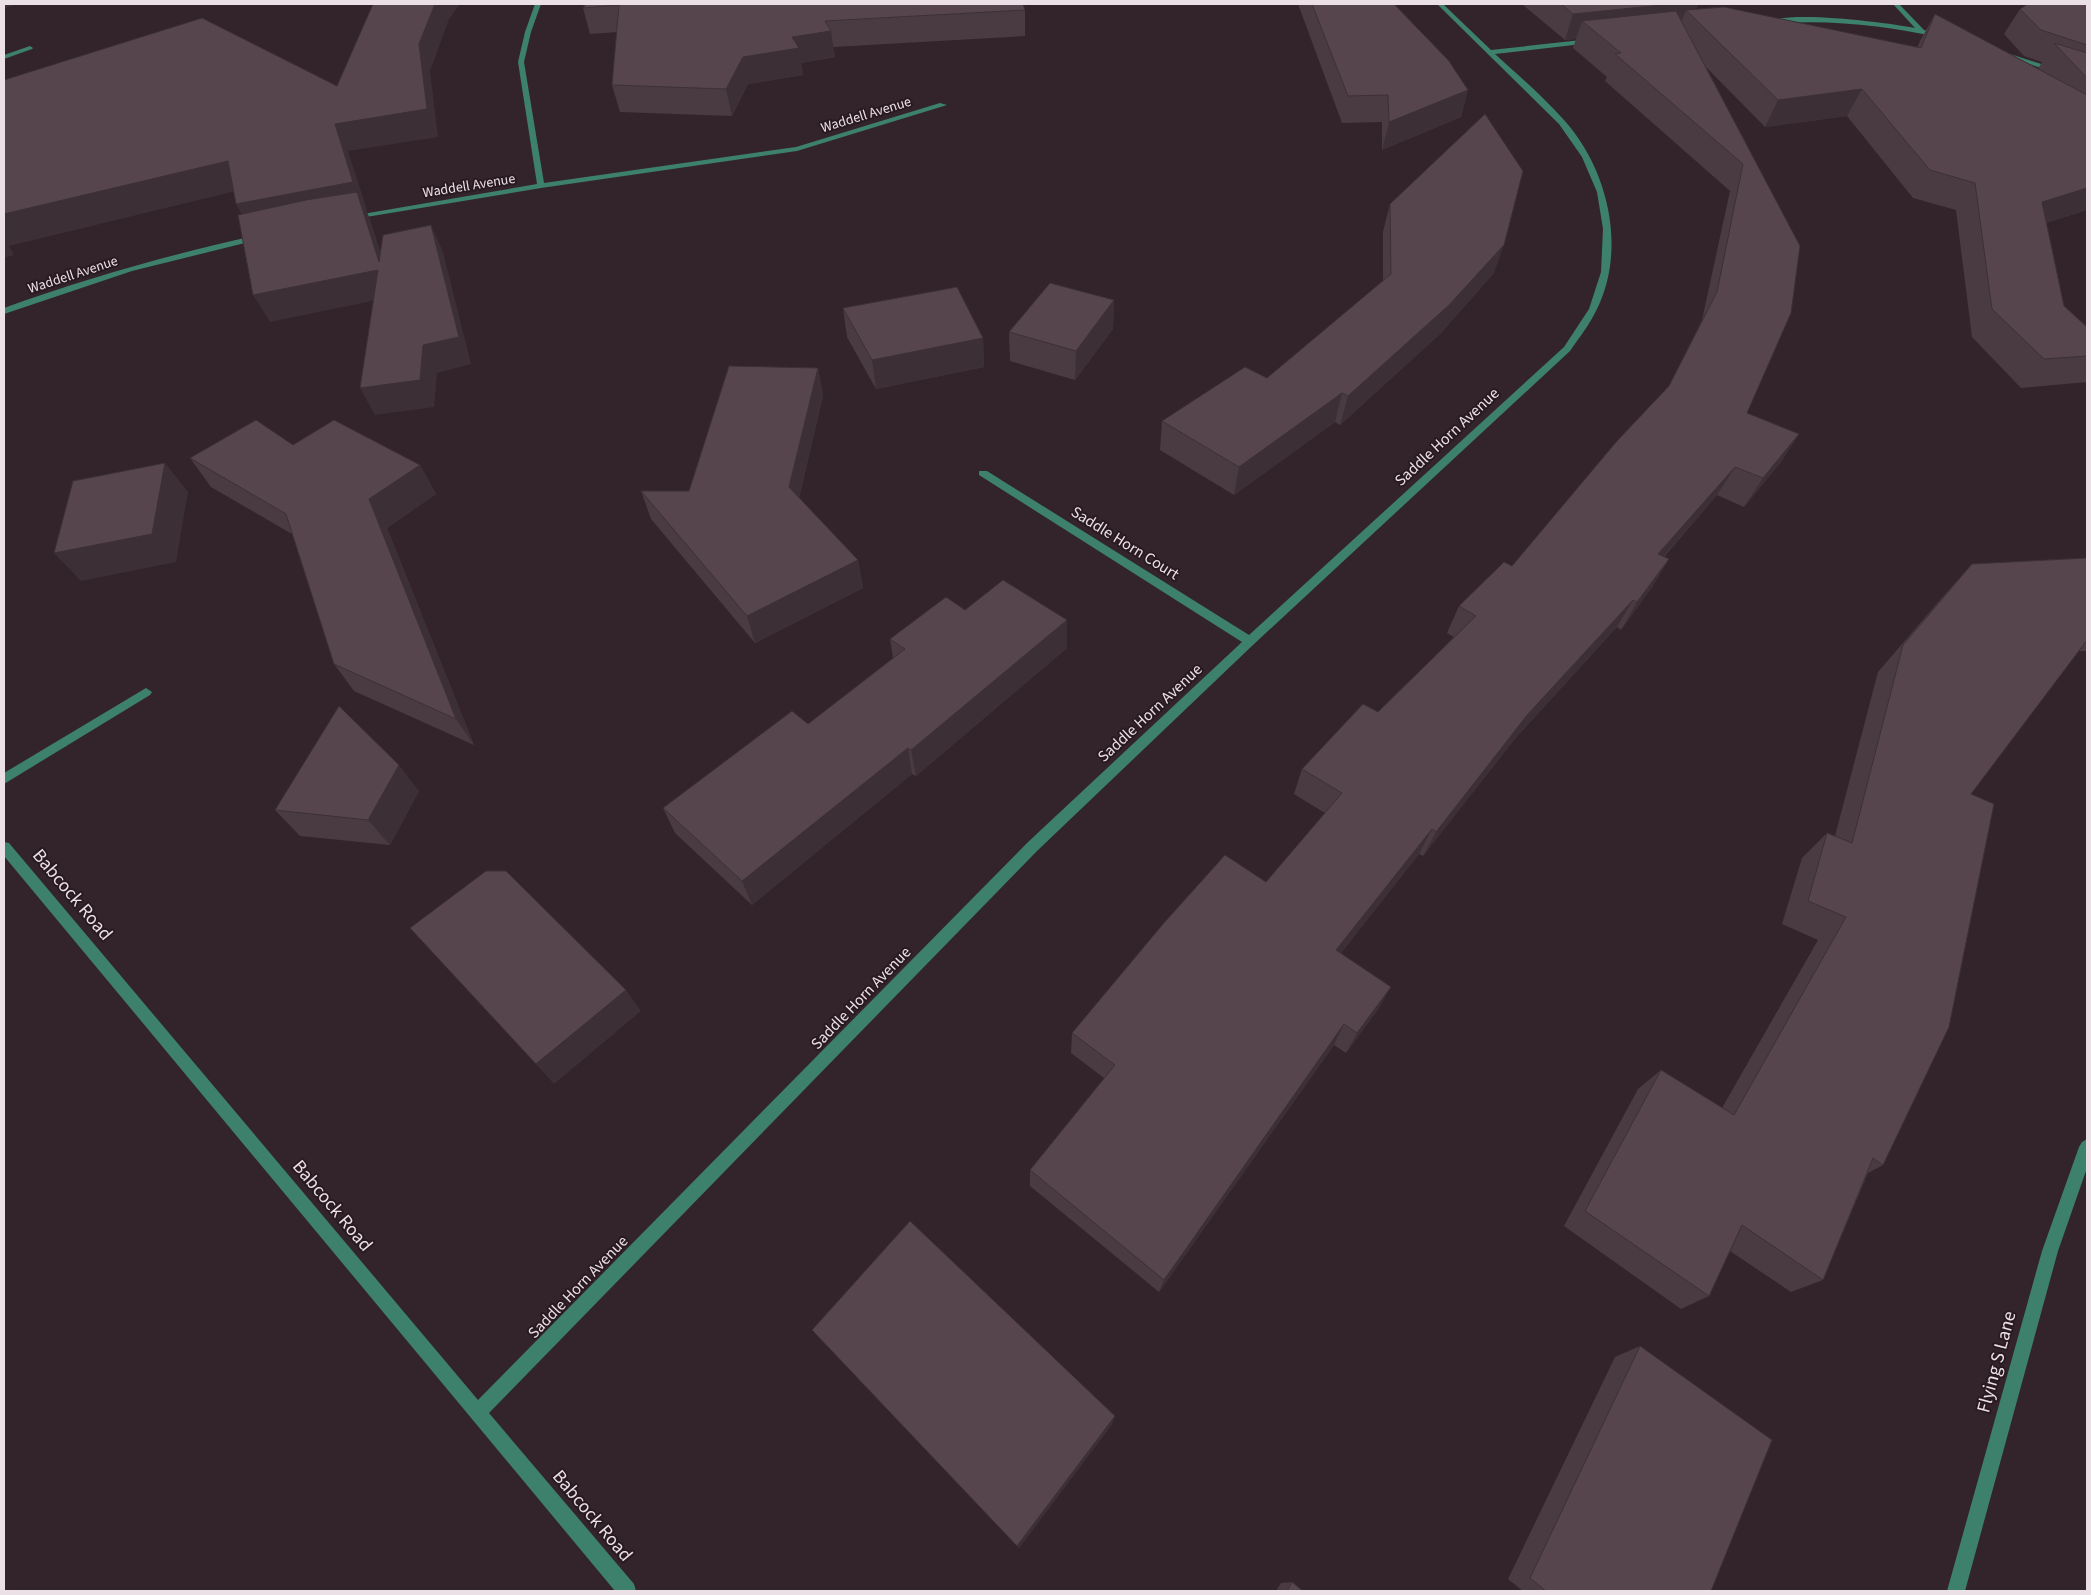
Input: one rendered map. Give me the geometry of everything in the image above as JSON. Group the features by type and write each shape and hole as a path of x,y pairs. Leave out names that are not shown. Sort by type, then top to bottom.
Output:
{"street":[{"path":"538,4 528,32 521,62 541,186"},
{"name":"Saddle Horn Avenue","path":"477,1413 1032,847 1250,641 1567,349 1593,310 1605,272 1607,229 1601,192 1586,157 1562,122 1440,4"},
{"path":"1896,4 1922,32"},
{"path":"1764,23 1793,20 1839,21 1922,32 1946,38"},
{"path":"1491,52 1598,40"},
{"path":"4,57 30,48"},
{"path":"1998,52 2087,81"},
{"name":"Waddell Avenue","path":"340,220 541,186 797,149 943,105"},
{"name":"Waddell Avenue","path":"4,311 108,276 215,246 263,236"},
{"name":"Saddle Horn Court","path":"983,473 1250,641"},
{"path":"4,779 146,692"},
{"name":"Babcock Road","path":"4,847 627,1591"},
{"name":"Flying S Lane","path":"1956,1591 2050,1251 2087,1147"}],"building":[{"path":"373,4 435,4 419,44 427,109 335,124 353,182 236,204 228,161 4,214 4,80 202,18 337,86"},
{"path":"586,4 1023,4 1025,10 825,21 831,31 792,37 799,48 743,57 726,89 612,85 619,5 583,8"},
{"path":"1312,4 1394,4 1449,61 1468,90 1389,122 1388,95 1348,96"},
{"path":"1561,4 1672,4 1573,14"},
{"path":"2028,4 2087,4 2087,45 2041,30 2020,9"},
{"path":"1724,7 1921,48 1935,14 2087,95 2087,188 2042,202 2064,306 2087,327 2087,356 2044,359 1992,309 1975,183 1930,170 1862,89 1778,100 1686,10"},
{"path":"1676,11 1800,246 1791,313 1747,413 1799,434 1763,478 1735,467 1658,554 1669,559 1637,602 1633,600 1528,714 1436,832 1432,829 1336,950 1391,987 1357,1033 1344,1024 1164,1280 1030,1170 1115,1065 1072,1033 1163,924 1225,855 1266,882 1342,793 1302,769 1363,704 1378,712 1476,616 1459,606 1504,562 1512,566 1617,441 1669,386 1717,292 1743,164 1615,54 1621,53 1582,21"},
{"path":"2054,43 2087,53 2087,78"},
{"path":"1485,114 1523,171 1504,245 1449,305 1348,396 1342,393 1239,467 1162,421 1245,367 1267,378 1391,274 1390,204"},
{"path":"357,192 379,262 383,235 431,225 459,337 423,345 420,380 360,388 378,270 253,295 238,215 306,200"},
{"path":"1050,283 1114,300 1076,351 1009,332"},
{"path":"957,287 983,338 872,360 843,308"},
{"path":"729,366 818,368 789,487 858,560 747,616 641,491 689,491"},
{"path":"256,420 293,445 334,420 420,465 369,499 456,719 334,664 286,514 190,458"},
{"path":"165,463 152,534 54,553 73,481"},
{"path":"2087,558 2087,640 1971,794 1994,804 1949,1027 1883,1165 1873,1158 1823,1280 1742,1225 1709,1296 1585,1211 1661,1070 1734,1115 1846,917 1808,901 1827,833 1852,843 1903,645 1972,564"},
{"path":"1003,580 1067,620 911,750 908,748 742,881 663,808 792,711 808,724 905,649 890,639 946,597 965,610"},
{"path":"339,706 399,765 368,820 275,810"},
{"path":"486,871 506,871 626,990 536,1064 410,928"},
{"path":"910,1221 1115,1416 1017,1546 812,1330"},
{"path":"1640,1346 1772,1440 1711,1591 1546,1591 1530,1578"},
{"path":"1292,1582 1303,1591 1287,1591"}]}
